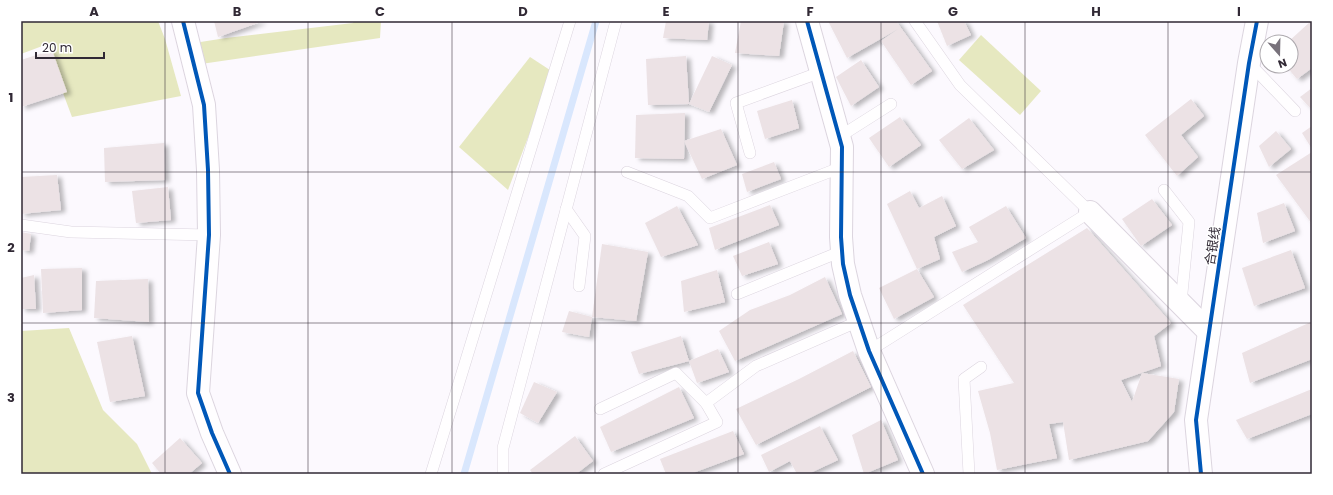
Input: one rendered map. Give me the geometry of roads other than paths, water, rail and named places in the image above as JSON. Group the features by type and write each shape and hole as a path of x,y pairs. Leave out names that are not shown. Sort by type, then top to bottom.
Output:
{"street":[{"path":"183,21 204,105 208,170 208,234 198,392 212,433 230,474"},
{"path":"807,21 842,147 841,237 843,264 847,280 869,350 923,474"},
{"name":"合银线","path":"1201,474 1196,420 1249,63 1257,21"},
{"path":"1090,212 1209,332"}],"lane":[{"path":"431,474 570,21"},
{"path":"503,474 503,448 616,21"},
{"path":"869,350 1090,212 960,85 915,21"},
{"path":"1249,63 1295,111"},
{"path":"750,153 736,103 821,72"},
{"path":"839,137 891,104"},
{"path":"627,172 688,196 710,218 842,167"},
{"path":"1164,190 1189,222 1181,304"},
{"path":"566,209 585,236 579,286"},
{"path":"21,225 70,232 208,234"},
{"path":"737,294 842,251"},
{"path":"706,403 756,366 859,321"},
{"path":"969,474 964,379 981,367"},
{"path":"600,408 676,373 706,403 717,422 604,474"}],"waterway":[{"path":"464,474 596,21"}]}
